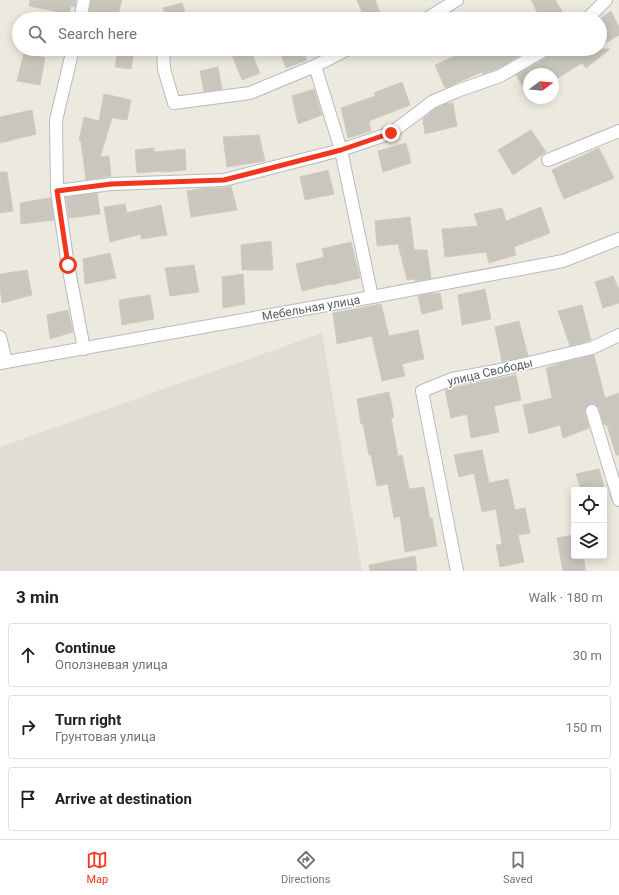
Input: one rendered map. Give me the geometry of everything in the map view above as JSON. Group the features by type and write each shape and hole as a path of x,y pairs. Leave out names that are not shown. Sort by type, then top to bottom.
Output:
{"street":[{"path":"81,12 84,0"},
{"path":"437,12 457,0"},
{"path":"594,12 606,0"},
{"path":"71,56 56,120 57,191 68,265 84,349"},
{"path":"163,56 164,69 174,103 250,93 315,66 334,56"},
{"path":"57,191 111,184 224,180 341,150 391,133 432,102 457,91 500,76 534,56"},
{"path":"315,66 341,150 372,297"},
{"path":"548,160 619,131"},
{"name":"Мебельная улица","path":"3,362 84,349 563,261 619,239"},
{"name":"улица Свободы","path":"457,571 422,391 452,379 495,371 592,348 619,335"},
{"path":"0,337 3,362"},
{"path":"592,411 619,500"}],"shaded area":[{"path":"322,333 362,571 0,571 0,447"}],"building":[{"path":"30,0 76,0 75,7 71,6 70,12 59,12 29,6"},
{"path":"91,0 122,0 119,12 89,11"},
{"path":"357,0 375,0 380,12 362,12"},
{"path":"531,0 555,0 562,12 537,12"},
{"path":"182,3 185,12 164,12 163,8"},
{"path":"611,11 619,27 619,35 607,42 607,14"},
{"path":"23,56 37,56 45,58 40,85 17,81"},
{"path":"117,56 133,56 131,69 115,67"},
{"path":"232,56 253,56 260,73 242,80"},
{"path":"282,56 305,56 307,60 286,68"},
{"path":"454,56 519,56 497,69 483,74 482,72 445,88 435,65"},
{"path":"548,56 601,56 586,68 582,63 559,77 559,68 528,68"},
{"path":"218,67 222,89 204,92 200,71"},
{"path":"523,71 523,86 516,75"},
{"path":"402,82 410,105 369,121 371,131 348,138 341,108 375,96 374,93"},
{"path":"314,89 322,115 298,124 292,96"},
{"path":"104,94 131,100 127,120 112,118 100,157 109,156 111,176 86,180 81,141 79,140 84,117 99,121"},
{"path":"453,103 457,126 425,134 423,119 436,108 445,104"},
{"path":"32,110 36,134 0,143 0,117"},
{"path":"531,130 546,152 513,175 498,150"},
{"path":"259,135 265,161 227,167 223,137"},
{"path":"406,143 411,163 383,172 378,151"},
{"path":"154,148 154,152 185,149 186,170 137,173 135,150"},
{"path":"599,148 614,178 564,199 552,170"},
{"path":"328,170 334,194 305,200 300,177"},
{"path":"0,172 7,172 13,211 0,213"},
{"path":"231,186 237,210 191,217 187,191"},
{"path":"97,193 100,214 69,218 66,197"},
{"path":"51,198 54,220 21,224 20,203"},
{"path":"125,204 127,213 161,205 167,235 141,239 141,234 110,242 104,207"},
{"path":"541,207 550,233 514,247 516,255 489,263 486,252 445,257 442,229 478,226 474,214 502,208 506,221"},
{"path":"410,217 414,250 427,250 431,278 415,281 415,279 407,280 398,244 377,246 375,221"},
{"path":"271,241 273,270 242,270 241,245"},
{"path":"351,242 360,278 302,291 296,264 324,257 322,249"},
{"path":"110,253 116,278 85,284 83,259"},
{"path":"194,265 199,292 170,296 165,268"},
{"path":"27,270 32,295 2,303 0,274"},
{"path":"243,274 245,304 223,308 222,277"},
{"path":"613,276 619,290 619,303 603,308 595,282"},
{"path":"485,289 491,319 462,325 458,295"},
{"path":"440,293 443,309 422,314 418,296"},
{"path":"150,295 154,319 122,325 119,300"},
{"path":"381,304 389,336 418,330 424,359 402,364 405,376 382,381 372,336 337,344 333,313"},
{"path":"582,305 591,340 570,346 558,311"},
{"path":"68,310 73,332 50,339 47,315"},
{"path":"519,321 528,356 502,362 495,327"},
{"path":"594,355 605,398 619,393 619,455 616,455 607,425 603,423 599,408 594,404 587,406 585,410 589,428 563,438 560,425 529,434 523,405 552,398 546,368"},
{"path":"516,375 521,400 494,406 499,432 471,438 467,414 451,418 445,390"},
{"path":"389,392 394,417 391,418 398,456 402,455 409,489 424,487 437,546 405,552 400,516 394,518 388,484 377,486 363,424 361,424 357,399"},
{"path":"482,450 489,483 508,479 515,510 525,508 530,533 518,535 524,562 500,567 496,545 502,544 496,509 482,512 474,473 459,477 454,455"},
{"path":"599,469 604,487 580,487 576,474"},
{"path":"571,536 571,559 584,559 586,571 563,571 557,538"},
{"path":"415,556 417,571 370,571 369,565"}],"route":[{"path":"68,265 57,191 111,184 224,180 341,150 391,133"}]}
